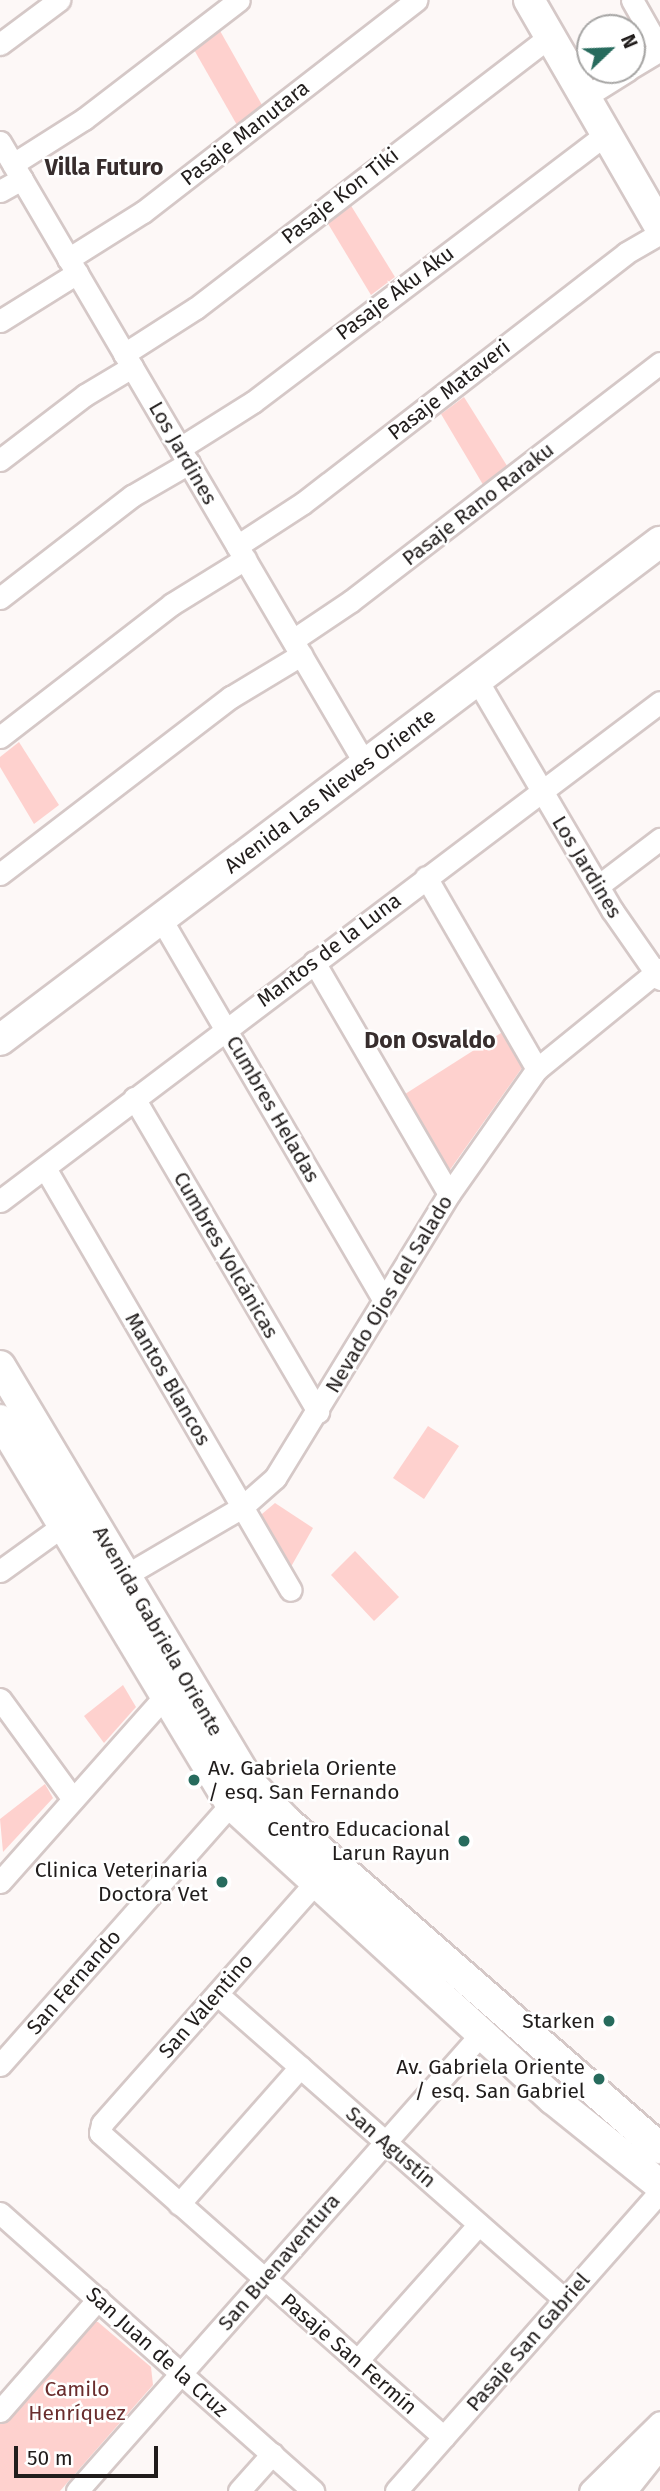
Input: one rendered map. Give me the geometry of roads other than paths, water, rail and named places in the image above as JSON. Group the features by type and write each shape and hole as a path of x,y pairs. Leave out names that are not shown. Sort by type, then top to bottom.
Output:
{"main road":[{"path":"529,0 588,95 660,227"},
{"name":"Avenida Las Nieves Oriente","path":"0,1040 660,542"},
{"name":"Avenida Gabriela Oriente","path":"0,1366 75,1517 174,1685 231,1804 314,1884 481,2034 660,2185"},
{"name":"Avenida Gabriela Oriente","path":"0,1420 75,1517"},
{"name":"Avenida Gabriela Oriente","path":"174,1685 265,1801 660,2148"},
{"path":"618,2491 660,2438"}],"street":[{"path":"0,44 60,0"},
{"path":"0,191 17,172 239,0"},
{"name":"Pasaje Manutara","path":"0,321 416,0"},
{"path":"632,0 660,50"},
{"name":"Pasaje Kon Tiki","path":"0,460 552,35"},
{"path":"588,95 606,84"},
{"name":"Pasaje Aku Aku","path":"0,598 608,133"},
{"name":"Los Jardines","path":"0,142 365,764"},
{"name":"Pasaje Mataveri","path":"0,737 626,253 660,233"},
{"name":"Pasaje Rano Raraku","path":"0,874 297,647 351,601 660,363"},
{"name":"Los Jardines","path":"477,680 598,886 658,973"},
{"name":"Mantos de la Luna","path":"0,1201 660,702"},
{"path":"598,886 660,839"},
{"path":"426,877 537,1069"},
{"name":"Cumbres Heladas","path":"161,919 384,1300"},
{"path":"314,962 449,1194"},
{"name":"Nevado Ojos del Salado","path":"114,1582 242,1507 275,1478 318,1412 449,1194 537,1069 658,973"},
{"name":"Cumbres Volcánicas","path":"134,1098 318,1412"},
{"name":"Mantos Blancos","path":"45,1168 291,1590"},
{"path":"0,1571 75,1517"},
{"path":"3,1872 74,1799 174,1685"},
{"path":"0,1699 74,1799"},
{"name":"San Fernando","path":"2,2057 231,1804"},
{"name":"San Valentino","path":"100,2130 314,1884"},
{"name":"San Agustín","path":"217,1994 565,2300"},
{"name":"San Buenaventura","path":"77,2491 481,2034"},
{"path":"179,2204 300,2067"},
{"name":"Pasaje San Fermín","path":"100,2130 179,2204 443,2437"},
{"name":"Pasaje San Gabriel","path":"396,2491 660,2192"},
{"name":"San Juan de la Cruz","path":"3,2222 98,2299 313,2491"},
{"path":"357,2361 479,2224"},
{"path":"0,2411 98,2299"},
{"path":"590,2491 660,2422"},
{"path":"239,2491 272,2454"}],"place":[{"name":"Av. Gabriela Oriente / esq. San Fernando","path":"194,1780"},
{"name":"Centro Educacional Larun Rayun","path":"464,1841"},
{"name":"Clinica Veterinaria Doctora Vet","path":"222,1882"},
{"name":"Starken","path":"609,2021"},
{"name":"Av. Gabriela Oriente / esq. San Gabriel","path":"599,2079"}],"district":[{"name":"Villa Futuro","path":"104,167"},
{"name":"Don Osvaldo","path":"430,1040"}],"park label":[{"name":"Camilo Henríquez","path":"77,2401"}]}
